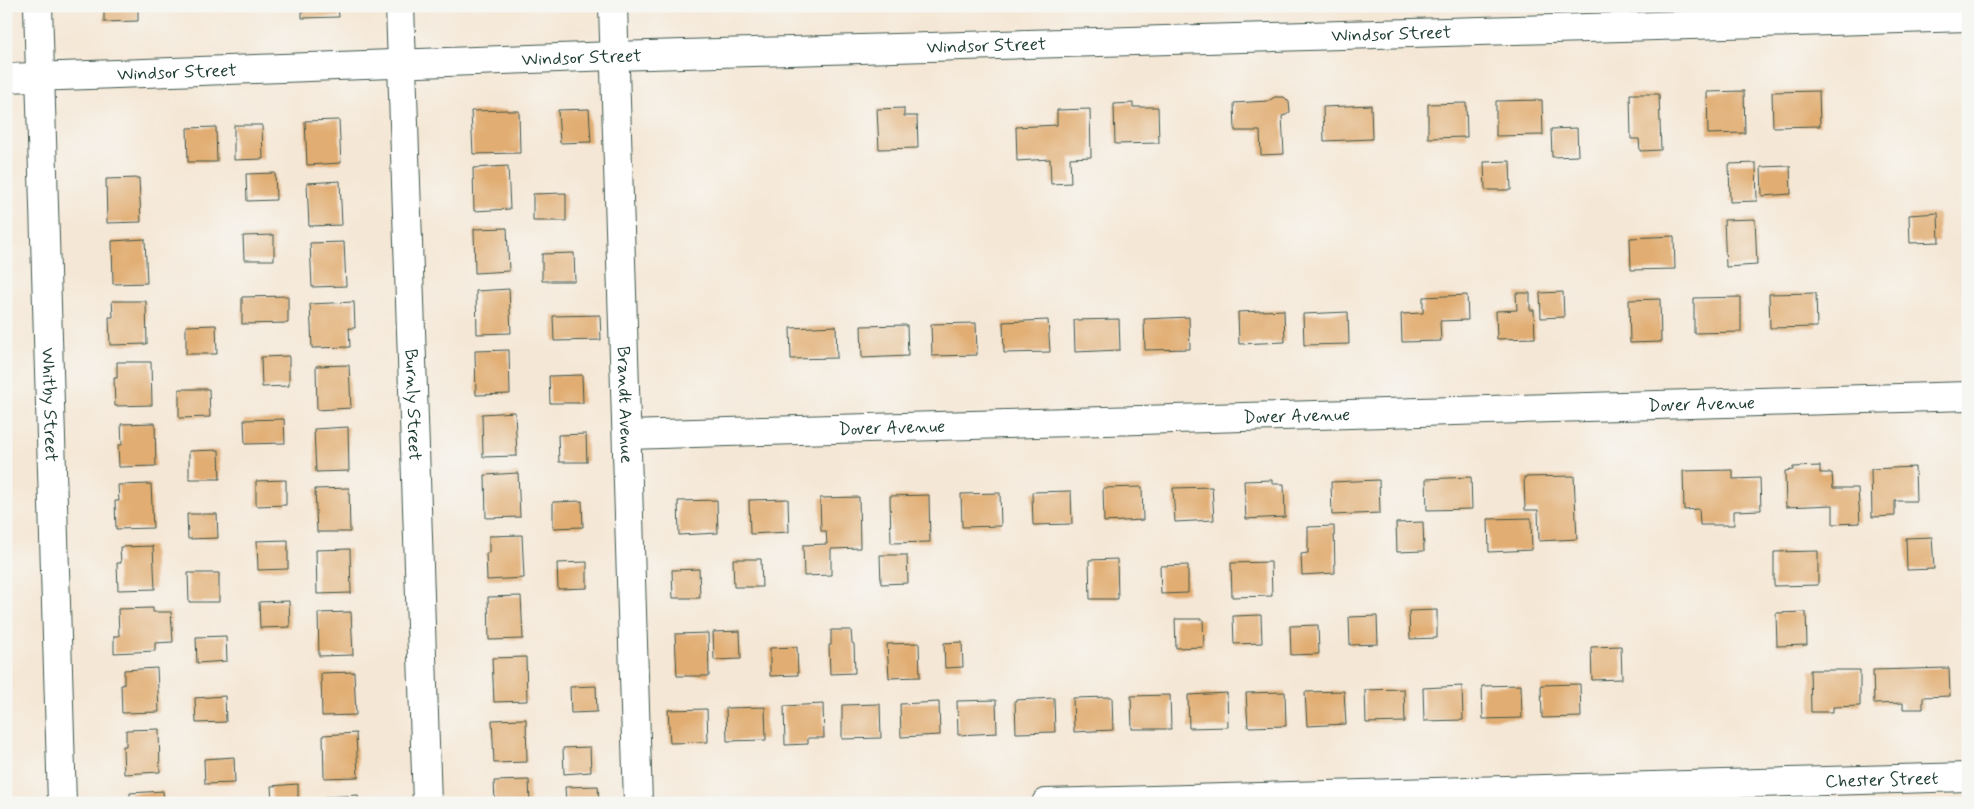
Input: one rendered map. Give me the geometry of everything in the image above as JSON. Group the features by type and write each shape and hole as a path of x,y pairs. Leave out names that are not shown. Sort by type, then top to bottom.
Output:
{"street":[{"name":"Whitby Street","path":"38,6 62,803"},
{"name":"Burnly Street","path":"400,6 427,803"},
{"name":"Brandt Avenue","path":"613,6 638,803"},
{"name":"Windsor Street","path":"6,78 614,56 1968,17"},
{"name":"Dover Avenue","path":"627,435 1968,396"},
{"name":"Chester Street","path":"1046,803 1968,777"}],"building":[{"path":"104,6 138,6 138,21 104,22"},
{"path":"302,6 338,6 339,17 302,18"},
{"path":"1744,91 1745,133 1708,134 1707,92"},
{"path":"1819,91 1820,126 1773,127 1772,92"},
{"path":"1630,94 1659,94 1661,150 1640,151 1639,139 1631,139"},
{"path":"1275,97 1284,97 1289,102 1290,112 1282,116 1284,154 1261,155 1260,131 1235,131 1234,103 1268,101"},
{"path":"1542,100 1543,135 1496,136 1496,101"},
{"path":"1133,103 1133,107 1158,107 1159,143 1115,144 1114,104"},
{"path":"1466,103 1467,137 1428,138 1428,104"},
{"path":"1371,105 1372,139 1324,141 1323,107"},
{"path":"904,108 904,116 917,116 918,148 879,149 877,109"},
{"path":"589,109 591,142 560,143 558,110"},
{"path":"1090,109 1091,157 1070,158 1071,183 1051,184 1050,159 1017,161 1016,127 1057,125 1057,110"},
{"path":"471,111 519,111 520,153 473,154"},
{"path":"339,120 341,163 307,165 305,121"},
{"path":"234,125 262,125 263,159 234,160"},
{"path":"216,127 217,162 188,162 187,128"},
{"path":"1577,128 1578,156 1552,157 1551,129"},
{"path":"1510,161 1511,190 1485,190 1484,162"},
{"path":"1756,163 1757,201 1730,202 1729,164"},
{"path":"508,166 510,209 474,211 473,168"},
{"path":"1790,166 1791,194 1762,196 1761,167"},
{"path":"275,173 276,200 247,201 246,174"},
{"path":"139,178 141,222 107,223 106,179"},
{"path":"340,181 342,225 309,226 307,183"},
{"path":"566,193 566,221 533,221 533,194"},
{"path":"1938,213 1939,242 1910,243 1909,215"},
{"path":"1755,219 1757,265 1726,267 1724,220"},
{"path":"507,228 509,271 475,273 474,229"},
{"path":"274,235 274,260 244,260 243,236"},
{"path":"1674,236 1675,269 1631,270 1630,238"},
{"path":"145,239 147,283 113,284 112,241"},
{"path":"344,242 346,286 312,287 310,243"},
{"path":"574,253 575,281 542,281 542,254"},
{"path":"509,289 511,333 477,334 476,291"},
{"path":"1563,292 1564,317 1541,318 1540,293"},
{"path":"1516,293 1530,293 1530,310 1534,310 1535,338 1497,339 1496,311 1517,310"},
{"path":"1816,293 1817,327 1770,328 1769,294"},
{"path":"1467,295 1468,320 1440,321 1441,341 1402,342 1401,314 1423,313 1423,297"},
{"path":"288,296 288,323 242,324 242,297"},
{"path":"1741,297 1741,332 1694,333 1694,298"},
{"path":"1660,299 1661,342 1630,343 1629,300"},
{"path":"112,301 146,301 147,344 110,345 109,317 113,317"},
{"path":"354,302 355,328 349,328 350,347 312,348 310,304"},
{"path":"1284,310 1285,342 1239,344 1238,312"},
{"path":"1348,312 1349,344 1304,345 1303,314"},
{"path":"600,315 601,340 554,341 553,316"},
{"path":"1189,317 1190,349 1145,350 1144,319"},
{"path":"1119,319 1120,350 1075,352 1074,320"},
{"path":"1048,320 1050,352 1004,353 1003,322"},
{"path":"976,323 977,355 932,356 931,324"},
{"path":"216,325 217,354 186,354 186,326"},
{"path":"907,325 908,356 862,358 861,326"},
{"path":"836,326 837,358 791,359 790,328"},
{"path":"509,350 510,394 476,395 475,351"},
{"path":"289,356 289,386 262,387 261,357"},
{"path":"117,362 151,362 152,405 115,406 114,378 117,378"},
{"path":"349,365 351,408 317,410 316,366"},
{"path":"582,375 583,403 550,403 549,376"},
{"path":"179,389 209,389 210,417 179,418"},
{"path":"515,412 517,456 483,457 482,414"},
{"path":"284,419 285,443 245,444 244,420"},
{"path":"155,423 156,466 119,467 118,445 122,445 121,424"},
{"path":"348,427 349,471 316,472 314,429"},
{"path":"586,434 587,462 559,462 558,435"},
{"path":"219,450 220,479 189,479 189,451"},
{"path":"1820,466 1820,473 1832,473 1833,488 1858,488 1860,523 1833,524 1833,505 1786,507 1785,471 1793,470 1793,467"},
{"path":"1915,467 1916,501 1895,501 1895,516 1872,517 1871,469"},
{"path":"1733,470 1733,479 1760,478 1761,510 1734,511 1734,525 1700,525 1699,509 1684,510 1683,471"},
{"path":"518,473 520,517 486,518 485,475"},
{"path":"1574,476 1577,539 1539,541 1538,510 1525,510 1524,477"},
{"path":"1471,477 1472,509 1427,510 1426,479"},
{"path":"286,480 286,505 256,506 256,481"},
{"path":"1272,480 1272,484 1284,484 1285,517 1246,519 1244,481"},
{"path":"1379,480 1380,513 1332,515 1331,482"},
{"path":"151,484 153,528 116,529 115,501 119,501 118,485"},
{"path":"1142,487 1143,520 1104,522 1103,488"},
{"path":"1212,487 1214,520 1175,522 1173,488"},
{"path":"349,488 350,532 317,532 315,489"},
{"path":"1071,491 1072,524 1033,525 1032,492"},
{"path":"1000,493 1001,526 962,527 961,494"},
{"path":"929,495 930,542 891,543 890,496"},
{"path":"859,497 860,548 831,549 831,575 804,576 803,545 827,544 826,531 821,531 820,498"},
{"path":"788,499 789,532 750,534 749,500"},
{"path":"717,500 718,533 679,535 678,501"},
{"path":"582,501 583,527 553,528 553,502"},
{"path":"187,514 217,514 218,538 188,539"},
{"path":"1531,518 1532,550 1489,552 1488,519"},
{"path":"1423,522 1424,551 1397,552 1396,523"},
{"path":"1334,526 1335,573 1302,575 1301,554 1308,553 1308,527"},
{"path":"522,535 524,578 487,580 486,553 489,553 489,536"},
{"path":"1932,537 1934,569 1907,570 1906,538"},
{"path":"288,540 288,569 258,570 257,541"},
{"path":"153,546 155,589 118,590 117,563 121,563 120,547"},
{"path":"350,549 351,593 317,594 316,550"},
{"path":"1818,551 1818,585 1774,586 1774,552"},
{"path":"880,555 907,555 908,583 881,584"},
{"path":"733,559 761,559 762,587 734,587"},
{"path":"1117,559 1118,599 1090,599 1089,560"},
{"path":"587,562 587,588 558,589 557,563"},
{"path":"1271,562 1272,596 1232,597 1231,563"},
{"path":"1188,565 1188,593 1161,594 1160,566"},
{"path":"699,569 700,598 673,598 672,570"},
{"path":"188,573 219,573 219,602 189,602"},
{"path":"521,596 523,639 489,640 488,597"},
{"path":"289,601 290,627 260,628 259,602"},
{"path":"153,608 153,612 171,612 173,642 155,643 155,651 114,653 114,636 119,636 118,609"},
{"path":"1437,610 1437,638 1410,639 1409,611"},
{"path":"351,612 353,655 319,656 318,613"},
{"path":"1806,612 1807,645 1777,646 1776,613"},
{"path":"1261,615 1262,643 1234,644 1233,616"},
{"path":"1377,616 1378,644 1350,645 1349,617"},
{"path":"1175,619 1203,619 1204,647 1176,648"},
{"path":"1318,625 1319,654 1291,655 1290,626"},
{"path":"831,630 851,630 852,643 854,644 855,673 830,674 829,645 831,645"},
{"path":"740,631 741,659 714,660 713,632"},
{"path":"708,633 709,676 677,676 675,634"},
{"path":"226,636 227,661 197,663 196,637"},
{"path":"962,642 963,667 945,668 944,643"},
{"path":"919,643 920,677 889,678 887,644"},
{"path":"1621,646 1622,679 1592,680 1591,647"},
{"path":"797,647 798,675 770,676 770,648"},
{"path":"526,657 527,701 494,702 492,658"},
{"path":"157,668 159,712 122,713 121,685 124,685 124,670"},
{"path":"1949,668 1950,696 1923,697 1923,709 1903,709 1903,703 1874,704 1873,670"},
{"path":"1810,670 1860,670 1860,706 1833,707 1833,712 1811,712"},
{"path":"354,672 356,715 322,716 321,673"},
{"path":"1580,684 1581,717 1542,718 1541,685"},
{"path":"1521,685 1522,718 1483,719 1482,686"},
{"path":"596,686 597,712 571,713 570,687"},
{"path":"1462,686 1463,720 1424,721 1423,688"},
{"path":"1404,689 1405,722 1366,723 1365,690"},
{"path":"1344,691 1346,724 1307,726 1305,692"},
{"path":"1285,692 1286,726 1248,727 1246,693"},
{"path":"1227,693 1228,727 1189,728 1188,695"},
{"path":"1170,695 1171,729 1132,729 1131,696"},
{"path":"225,696 226,722 196,723 195,698"},
{"path":"1112,697 1113,730 1074,732 1073,698"},
{"path":"1054,698 1055,732 1016,733 1015,700"},
{"path":"996,700 997,733 958,735 957,701"},
{"path":"939,702 940,735 901,737 900,704"},
{"path":"823,704 824,738 808,738 808,744 785,745 784,706"},
{"path":"880,704 881,738 842,739 842,705"},
{"path":"765,707 766,740 727,741 726,708"},
{"path":"707,709 708,742 670,743 668,710"},
{"path":"526,719 527,762 494,763 492,720"},
{"path":"159,729 160,772 124,774 123,746 126,746 126,730"},
{"path":"356,733 358,777 324,778 323,735"},
{"path":"590,747 591,772 564,774 563,748"},
{"path":"234,757 235,783 205,784 204,759"},
{"path":"529,780 530,803 495,803 494,781"},
{"path":"298,784 298,803 272,803 271,786"},
{"path":"598,786 599,803 566,803 565,787"},
{"path":"163,791 164,803 130,803 130,793"},
{"path":"358,795 359,803 325,803 325,797"}]}
